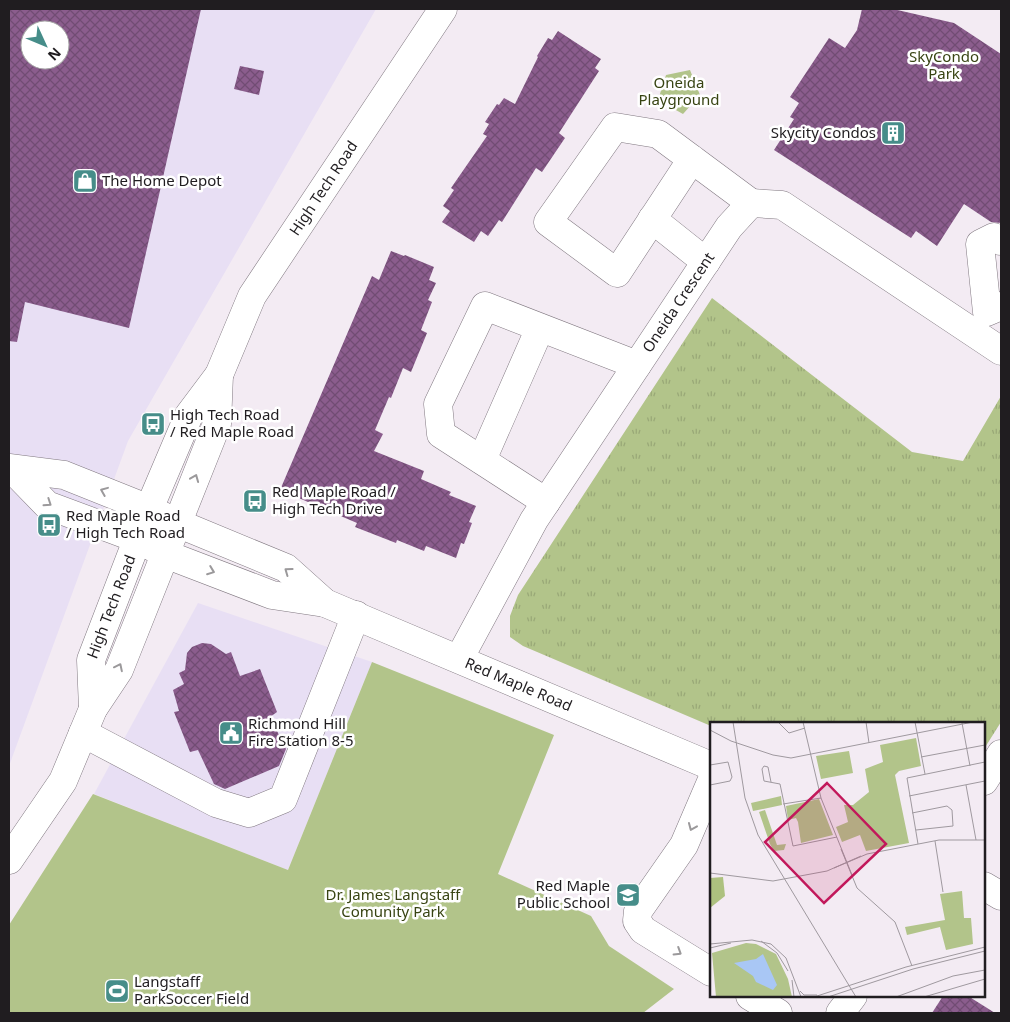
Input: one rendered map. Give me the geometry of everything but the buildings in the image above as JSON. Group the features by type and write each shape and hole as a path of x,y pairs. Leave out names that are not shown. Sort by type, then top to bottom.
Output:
{"street":[{"name":"High Tech Road","path":"93,709 91,660 149,510 189,414 219,375 252,296 442,9"},
{"path":"692,159 617,273 548,222 615,127 658,134 692,159 751,203 782,205 987,316"},
{"name":"Oneida Crescent","path":"459,659 534,520 729,227 751,203"},
{"path":"652,219 706,262"},
{"path":"991,236 987,316 1001,351"},
{"path":"546,502 441,434 438,404 485,306 637,365"},
{"path":"482,460 540,328"},
{"name":"High Tech Road","path":"9,860 63,781 93,709 119,670 216,424 219,375"},
{"name":"Red Maple Road","path":"11,469 64,475 149,510 286,568 326,602"},
{"name":"Red Maple Road","path":"11,469 47,505 272,595 326,602 710,766"},
{"path":"83,734 216,803 248,813 283,800 356,615"},
{"path":"985,779 1001,754"},
{"path":"710,784 684,845 638,911 638,922 643,930 710,971"},
{"path":"985,887 1001,896"},
{"path":"752,997 778,1013"},
{"path":"840,1013 852,997"}],"shaded area":[{"path":"9,9 376,9 128,441 9,766"},
{"path":"198,603 372,662 288,870 94,794"}],"green space":[{"name":"Oneida Playground","path":"690,70 700,95 683,114 658,100 666,75"},
{"path":"712,298 912,452 963,461 1001,396 1001,722 985,747 985,722 710,722 710,726 523,646 510,637 510,616 518,595"},
{"name":"Dr. James Langstaff Comunity Park","path":"372,662 554,735 498,874 591,916 609,946 674,989 643,1013 9,1013 9,925 93,794 288,870"}],"place":[{"name":"Skycity Condos","path":"893,133"},
{"name":"The Home Depot","path":"85,181"},
{"name":"High Tech Road / Red Maple Road","path":"153,424"},
{"name":"Red Maple Road / High Tech Drive","path":"255,501"},
{"name":"Red Maple Road / High Tech Road","path":"49,525"},
{"name":"Richmond Hill Fire Station 8-5","path":"231,733"},
{"name":"Red Maple Public School","path":"628,895"},
{"name":"Langstaff ParkSoccer Field","path":"117,991"}],"park label":[{"name":"SkyCondo Park","path":"944,66"}]}
